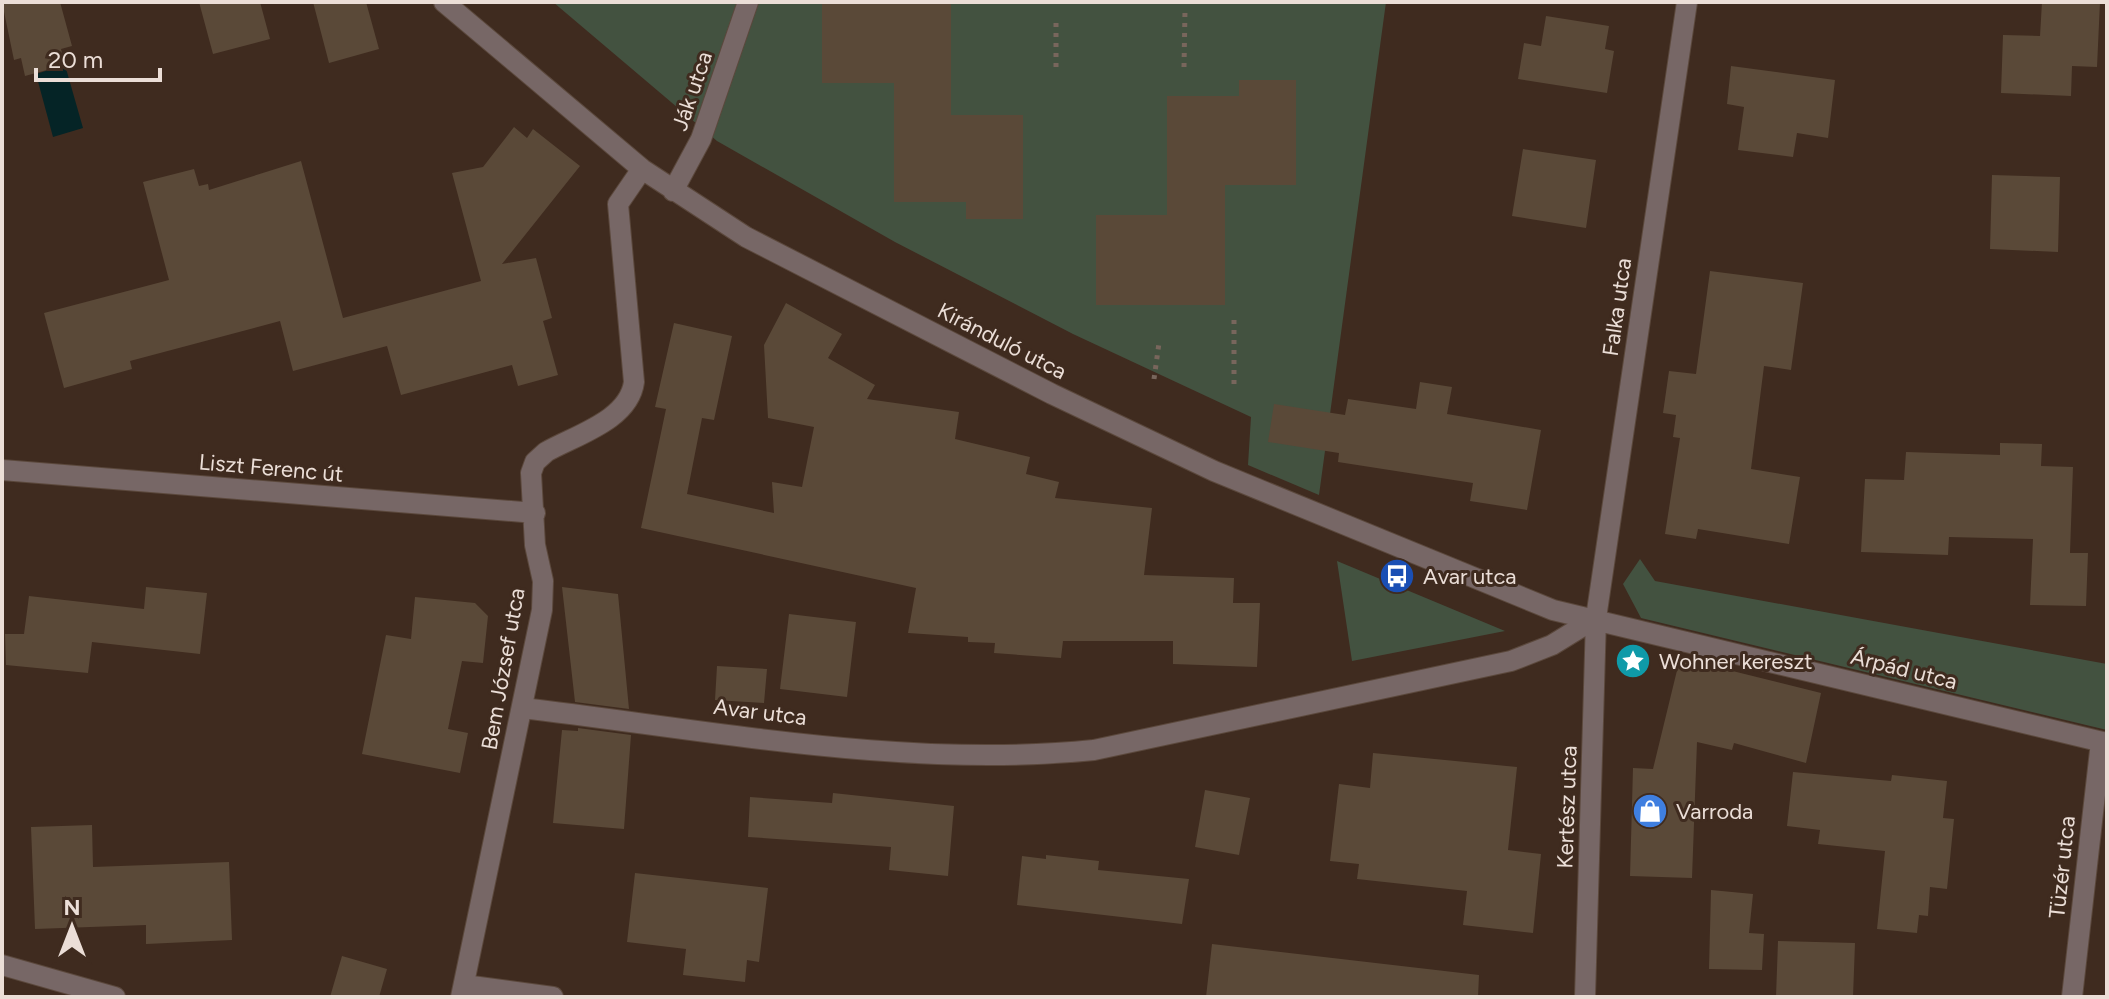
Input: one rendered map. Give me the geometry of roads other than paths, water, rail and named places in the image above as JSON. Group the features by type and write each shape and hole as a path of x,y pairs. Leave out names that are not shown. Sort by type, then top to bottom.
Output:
{"street":[{"name":"Kiránduló utca","path":"444,2 642,169 774,251 1052,394 1214,471 1553,610 1596,618"},
{"name":"Ják utca","path":"673,191 697,151 748,2"},
{"name":"Falka utca","path":"1596,618 1687,2"},
{"name":"Bem József utca","path":"463,991 542,610 543,581 535,545 531,473 535,462 546,452 622,410 632,398 634,382 618,204 642,169"},
{"name":"Liszt Ferenc út","path":"2,470 535,513"},
{"name":"Avar utca","path":"522,708 891,752 1034,756 1094,750 1511,661 1552,645 1596,618"},
{"name":"Árpád utca","path":"1596,618 2104,742"},
{"name":"Kertész utca","path":"1585,997 1596,618"},
{"name":"Tüzér utca","path":"2072,997 2104,742"},
{"path":"2,965 115,997"},
{"path":"463,991 553,997"}],"water":[{"path":"65,65 83,128 53,137 36,74"}],"place":[{"name":"Avar utca","path":"1397,576"},
{"name":"Wohner kereszt","path":"1633,661"},
{"name":"Varroda","path":"1650,811"}]}
